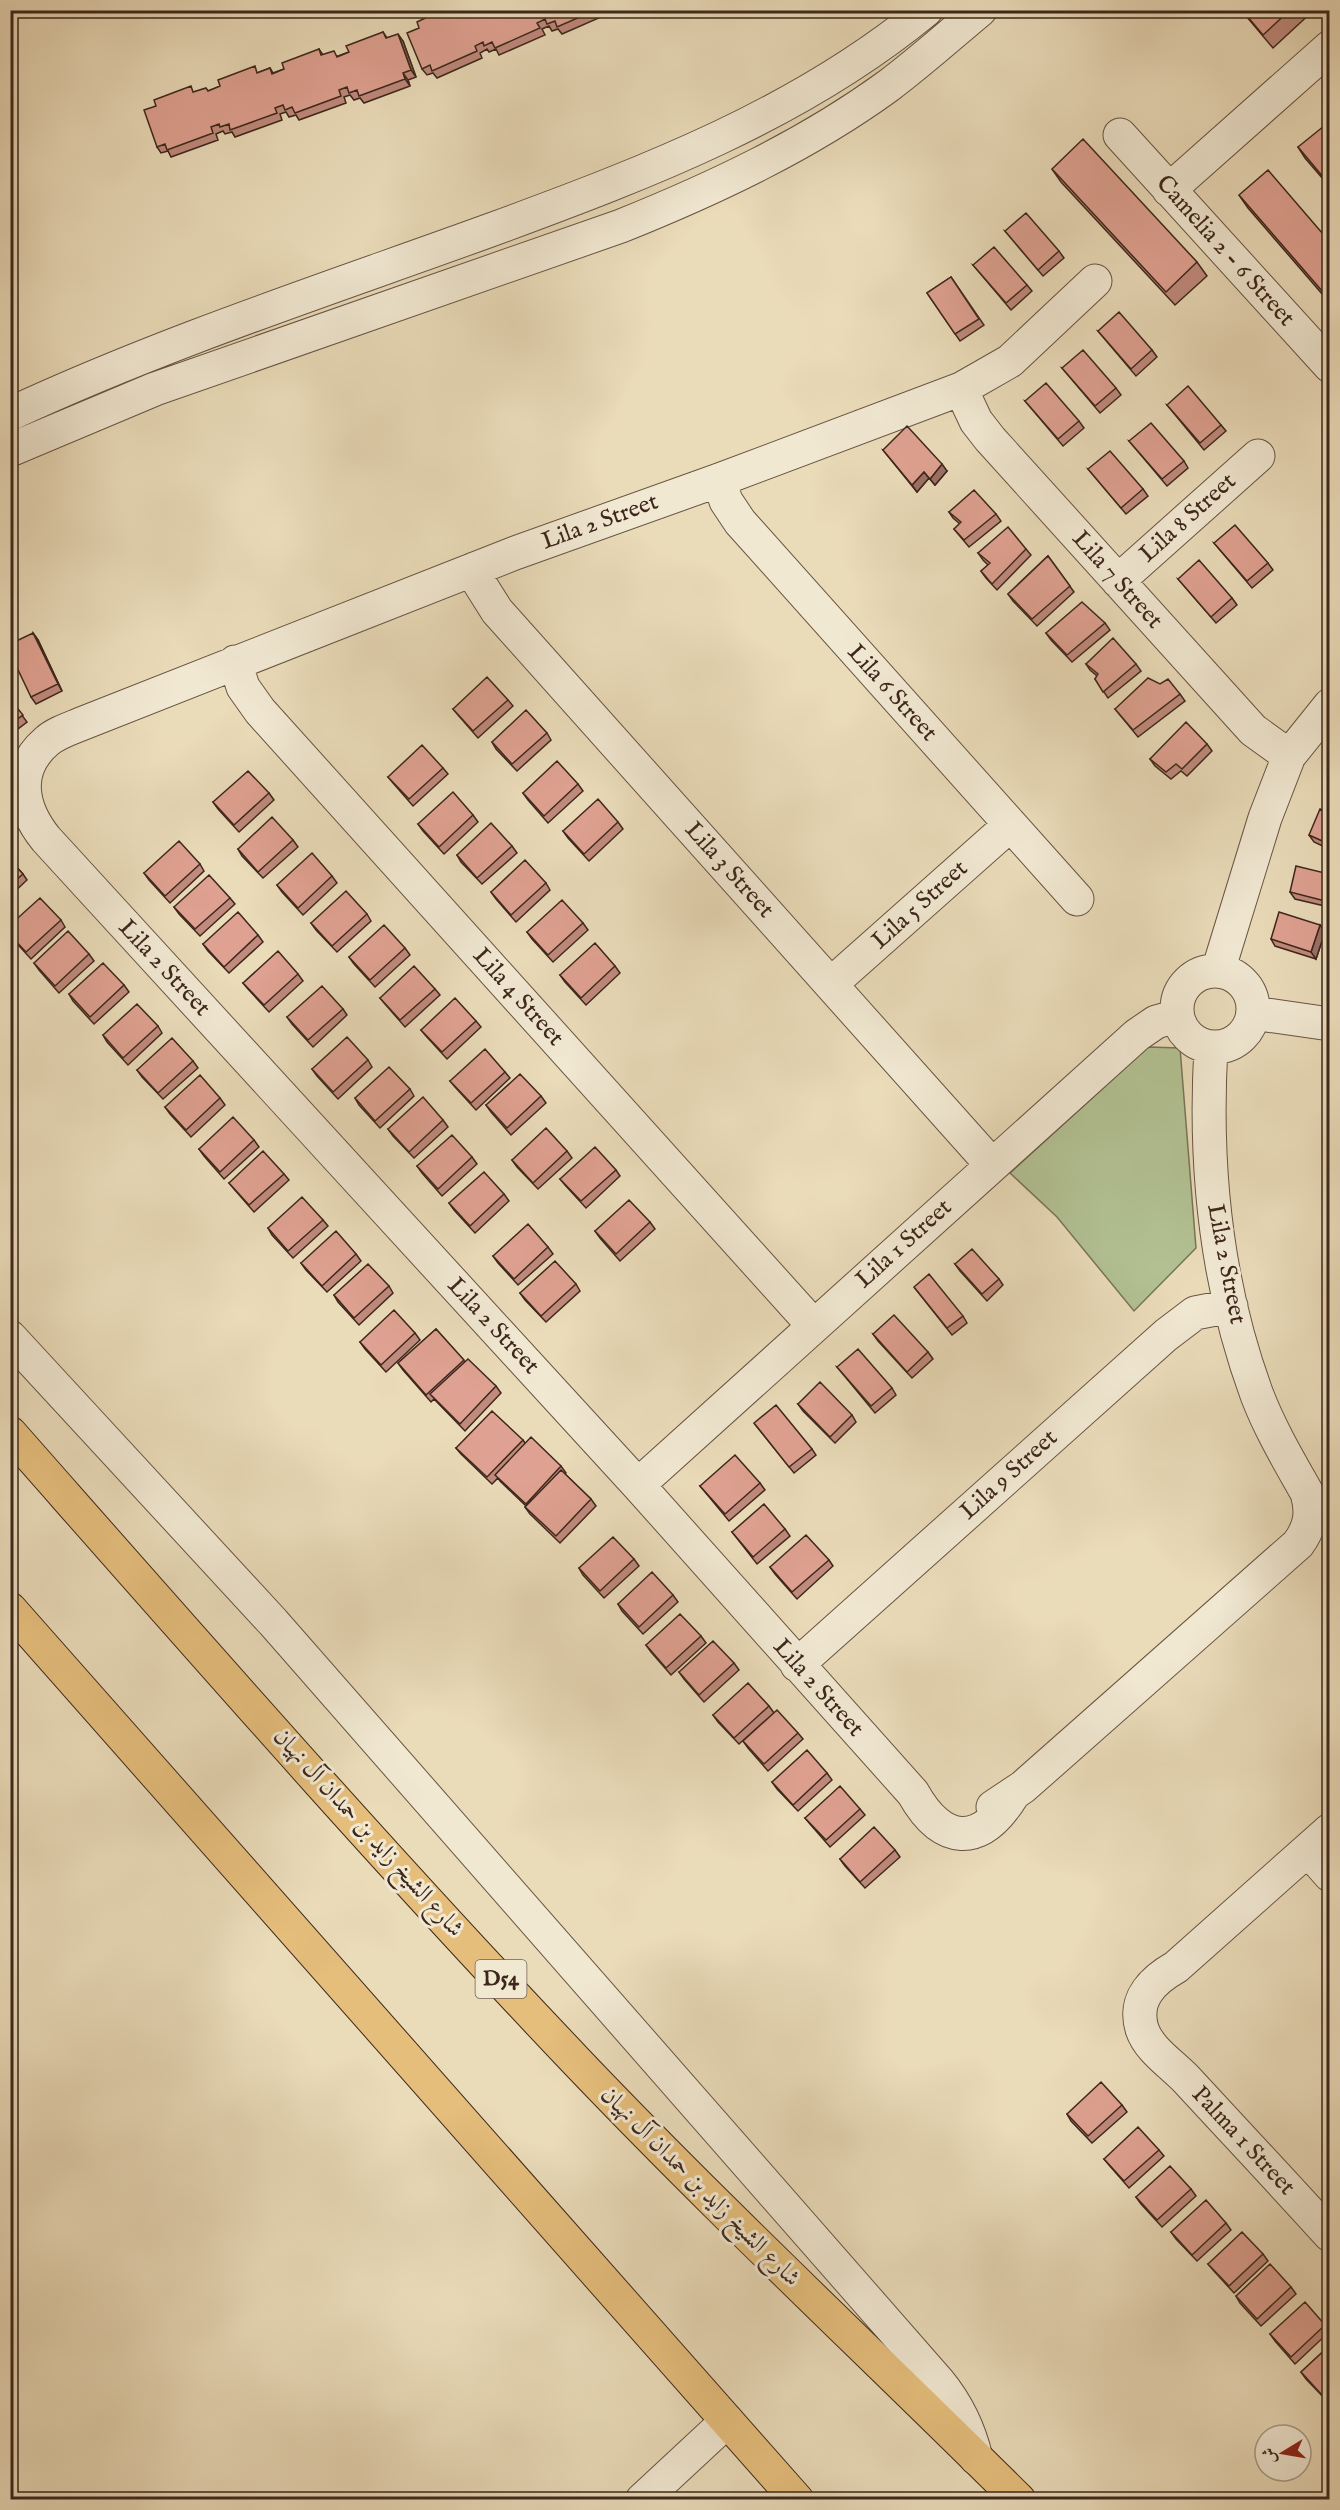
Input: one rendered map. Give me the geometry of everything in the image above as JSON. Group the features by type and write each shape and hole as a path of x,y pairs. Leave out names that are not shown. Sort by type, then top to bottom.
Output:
{"main road":[{"name":"شارع الشيخ زايد بن حمدان آل نهيان","path":"10,1433 197,1645 578,2063 768,2258 1018,2499"},
{"path":"10,1609 797,2499"}],"street":[{"path":"10,414 110,369 573,200 678,158 778,109 827,81 897,35 927,10"},
{"path":"10,450 155,389 621,226 684,201 790,147 840,118 888,86 980,10"},
{"path":"1169,190 1242,123 1326,57"},
{"name":"Camelia 2 - 6 Street","path":"1120,135 1329,366"},
{"name":"Lila 2 Street","path":"1095,281 1018,354 994,372 961,389 719,480 474,568 81,724 48,740 37,751 24,780 24,796 28,812 41,832 69,864 638,1485 913,1792 947,1812 959,1814 984,1812 1012,1796 1278,1560 1298,1545 1305,1536 1311,1515 1307,1493 1257,1395 1231,1306 1210,1181 1207,1106 1211,1047"},
{"name":"Lila 7 Street","path":"961,389 982,431 1253,730 1289,756"},
{"name":"Lila 8 Street","path":"1118,581 1258,456"},
{"name":"Lila 6 Street","path":"719,480 732,512 1077,899"},
{"name":"Lila 3 Street","path":"474,568 480,584 497,611 992,1165"},
{"name":"Lila 4 Street","path":"235,662 243,687 260,711 813,1325"},
{"path":"1218,971 1265,818 1289,756 1329,705"},
{"name":"Lila 5 Street","path":"831,984 1010,825"},
{"path":"1218,971 1230,973 1248,989 1253,1013 1250,1025 1243,1035 1223,1047 1211,1047 1199,1044 1181,1027 1177,1016 1177,1002 1182,988 1192,978 1204,972 1218,971"},
{"path":"1253,1013 1329,1024"},
{"name":"Lila 1 Street","path":"638,1485 1146,1027 1177,1016"},
{"name":"Lila 9 Street","path":"797,1665 1166,1335 1195,1313 1231,1306"},
{"path":"10,1337 273,1622 938,2381 958,2409 972,2441 976,2458"},
{"path":"1318,1840 1329,1875"},
{"name":"Palma 1 Street","path":"1318,1840 1176,1967 1163,1992 1158,2018 1164,2043 1181,2074 1329,2235"},
{"path":"642,2499 727,2421"}],"green space":[{"path":"1148,1047 1180,1048 1196,1248 1134,1311 1057,1217 1010,1173"}],"building":[{"path":"442,10 455,10 455,12 459,10 596,10 557,27 555,21 547,24 545,19 537,23 540,28 495,48 492,42 484,46 483,42 475,46 477,51 432,71 430,65 422,69 407,33 419,28 417,22"},
{"path":"1242,10 1290,10 1263,35"},
{"path":"383,32 386,38 398,34 411,70 403,73 405,79 359,96 357,90 349,93 347,87 339,90 341,96 295,113 292,107 285,110 283,105 275,108 277,113 230,130 229,124 220,127 219,124 211,127 213,133 167,150 165,144 157,147 144,110 156,106 154,100 191,86 193,92 206,88 208,91 220,86 218,80 255,66 257,73 270,68 272,74 284,69 282,63 319,49 321,55 334,51 337,57 349,52 346,46"},
{"path":"1324,126 1329,133 1329,184 1298,147"},
{"path":"1083,139 1197,262 1166,292 1052,169"},
{"path":"1268,170 1329,241 1329,299 1239,195"},
{"path":"1026,213 1059,251 1038,270 1005,231"},
{"path":"994,247 1027,285 1006,303 973,265"},
{"path":"951,277 979,319 955,334 927,293"},
{"path":"1119,312 1152,350 1131,369 1098,331"},
{"path":"1083,350 1116,388 1095,406 1062,368"},
{"path":"1046,383 1079,421 1058,439 1025,401"},
{"path":"1188,386 1221,425 1200,443 1167,405"},
{"path":"1151,423 1184,461 1162,479 1129,441"},
{"path":"907,426 942,464 930,479 924,472 912,485 883,450"},
{"path":"1110,451 1143,489 1121,508 1088,469"},
{"path":"974,490 996,514 964,540 954,529 961,522 949,512"},
{"path":"1235,525 1268,563 1247,581 1214,543"},
{"path":"1008,527 1026,549 992,584 981,571 990,563 978,553"},
{"path":"1048,556 1070,586 1032,619 1008,594"},
{"path":"1199,560 1232,598 1211,617 1178,579"},
{"path":"1082,602 1105,623 1067,655 1046,633"},
{"path":"33,633 58,684 31,697 10,653 10,644"},
{"path":"1113,638 1136,664 1103,692 1095,679 1098,674 1086,664"},
{"path":"487,677 508,700 473,731 453,709"},
{"path":"1148,678 1160,684 1168,679 1180,694 1133,730 1115,709"},
{"path":"10,699 23,715 10,724"},
{"path":"526,710 547,733 512,764 492,742"},
{"path":"1186,722 1207,744 1182,769 1176,764 1166,772 1150,759"},
{"path":"422,745 443,768 409,799 388,777"},
{"path":"557,761 578,784 544,816 523,793"},
{"path":"248,771 269,793 234,825 213,802"},
{"path":"453,792 473,815 439,847 418,824"},
{"path":"598,799 618,822 584,854 563,831"},
{"path":"1320,809 1329,813 1329,844 1309,835"},
{"path":"272,817 293,840 258,872 238,849"},
{"path":"491,823 512,846 477,878 457,855"},
{"path":"179,841 200,864 165,896 144,873"},
{"path":"312,853 332,876 298,908 277,885"},
{"path":"10,860 23,874 10,885"},
{"path":"525,860 546,883 511,915 491,892"},
{"path":"1296,866 1329,874 1329,902 1290,892"},
{"path":"209,875 230,898 195,929 174,907"},
{"path":"346,891 367,914 332,946 311,923"},
{"path":"40,898 61,920 26,952 10,935 10,925"},
{"path":"562,900 583,923 548,955 527,932"},
{"path":"238,912 258,935 224,967 203,944"},
{"path":"1279,912 1320,925 1311,952 1271,939"},
{"path":"384,925 405,948 370,980 349,957"},
{"path":"68,931 89,954 55,986 34,963"},
{"path":"595,943 615,966 581,998 560,975"},
{"path":"278,951 298,974 264,1005 243,983"},
{"path":"103,963 124,985 90,1017 69,994"},
{"path":"414,966 435,989 400,1020 380,998"},
{"path":"322,986 343,1009 308,1040 287,1017"},
{"path":"455,998 476,1021 442,1052 421,1030"},
{"path":"137,1004 158,1026 123,1058 103,1035"},
{"path":"347,1037 368,1060 333,1092 312,1069"},
{"path":"172,1038 193,1061 158,1093 137,1070"},
{"path":"485,1049 505,1072 471,1103 450,1081"},
{"path":"389,1067 410,1089 375,1121 355,1098"},
{"path":"520,1074 541,1096 507,1128 486,1105"},
{"path":"200,1075 220,1098 186,1130 165,1107"},
{"path":"423,1097 443,1120 409,1152 388,1129"},
{"path":"233,1117 254,1140 220,1172 199,1149"},
{"path":"546,1128 567,1151 533,1183 512,1160"},
{"path":"452,1135 472,1157 438,1189 417,1166"},
{"path":"595,1147 616,1170 581,1201 560,1179"},
{"path":"263,1151 284,1174 249,1205 229,1183"},
{"path":"484,1172 504,1194 470,1226 449,1203"},
{"path":"302,1197 323,1220 288,1251 268,1228"},
{"path":"629,1200 650,1222 616,1254 595,1231"},
{"path":"528,1224 548,1247 514,1279 493,1256"},
{"path":"336,1231 356,1254 322,1286 301,1263"},
{"path":"972,1249 999,1279 982,1294 955,1264"},
{"path":"555,1261 576,1284 541,1316 520,1293"},
{"path":"368,1264 389,1286 354,1318 334,1295"},
{"path":"929,1274 963,1316 947,1328 914,1287"},
{"path":"394,1310 415,1333 381,1365 360,1342"},
{"path":"894,1315 928,1352 907,1372 873,1334"},
{"path":"436,1329 464,1360 426,1395 398,1363"},
{"path":"858,1349 892,1388 871,1406 837,1367"},
{"path":"468,1359 496,1386 460,1424 430,1394"},
{"path":"820,1382 852,1415 830,1437 798,1404"},
{"path":"776,1405 812,1449 789,1467 754,1423"},
{"path":"492,1411 523,1440 487,1477 456,1448"},
{"path":"531,1437 561,1466 526,1504 495,1475"},
{"path":"735,1455 760,1483 725,1514 700,1486"},
{"path":"561,1470 591,1499 556,1536 525,1507"},
{"path":"764,1504 785,1529 753,1557 732,1532"},
{"path":"806,1535 829,1560 792,1592 770,1567"},
{"path":"613,1537 634,1559 600,1591 579,1568"},
{"path":"652,1572 673,1595 639,1627 618,1604"},
{"path":"680,1614 701,1636 666,1668 646,1645"},
{"path":"713,1641 734,1663 699,1695 679,1672"},
{"path":"748,1683 769,1706 734,1738 713,1715"},
{"path":"777,1710 798,1733 764,1764 743,1741"},
{"path":"807,1750 827,1773 793,1805 772,1782"},
{"path":"840,1786 860,1809 826,1840 805,1818"},
{"path":"874,1827 895,1850 860,1882 840,1859"},
{"path":"1101,2082 1122,2105 1088,2136 1067,2114"},
{"path":"1138,2127 1159,2150 1124,2181 1104,2159"},
{"path":"1170,2166 1191,2189 1157,2220 1136,2197"},
{"path":"1206,2200 1226,2223 1192,2255 1171,2232"},
{"path":"1242,2232 1263,2254 1229,2286 1208,2264"},
{"path":"1270,2264 1291,2287 1257,2319 1236,2296"},
{"path":"1305,2302 1325,2325 1291,2357 1270,2334"},
{"path":"1329,2346 1329,2388 1322,2395 1301,2372"}]}
